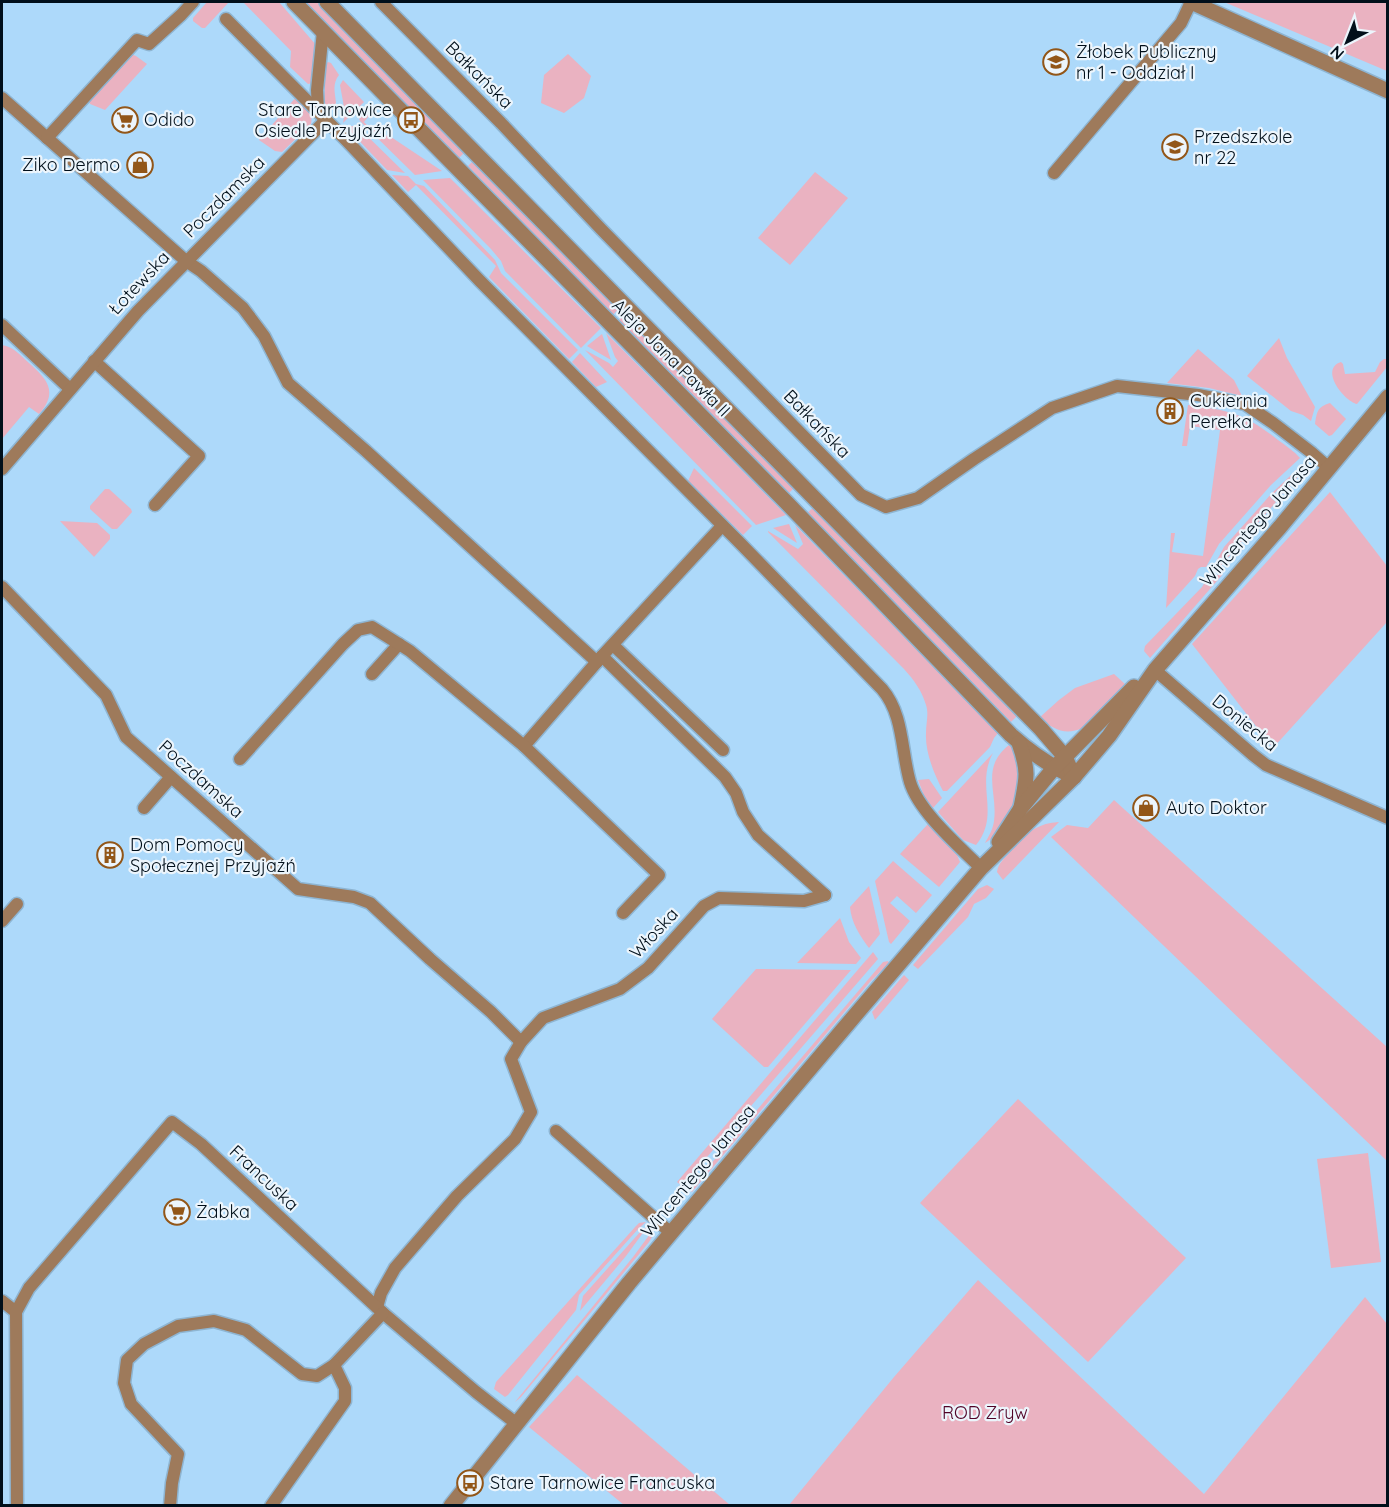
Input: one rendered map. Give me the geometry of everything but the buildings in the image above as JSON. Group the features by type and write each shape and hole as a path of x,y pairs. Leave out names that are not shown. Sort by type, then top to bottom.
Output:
{"street":[{"path":"47,138 137,40 149,44 193,2"},
{"name":"Aleja Jana Pawła II","path":"294,2 1019,742 1054,768 1074,777"},
{"name":"Aleja Jana Pawła II","path":"327,2 1041,729 1065,757 1074,777"},
{"name":"Bałkańska","path":"381,2 861,495 886,507 918,498 1052,408 1117,386 1198,395 1245,404 1274,423 1329,468"},
{"path":"1054,172 1181,22 1191,2 1388,91"},
{"path":"226,19 888,696 900,727 910,783 919,800 953,841 981,868"},
{"path":"322,116 317,90 323,31"},
{"name":"Łotewska","path":"2,98 186,261 138,311 2,469"},
{"name":"Poczdamska","path":"322,116 186,261 201,271 243,308 264,336 288,383 424,504"},
{"path":"2,325 70,389"},
{"path":"94,361 199,456 155,505"},
{"name":"Wincentego Janasa","path":"452,1506 629,1283 849,1022 981,868 1074,777 1109,736 1155,670 1388,397"},
{"name":"Włoska","path":"424,504 600,659 725,777 758,835 825,896 804,902 720,898 704,906 648,968 620,989 543,1018 520,1042"},
{"path":"524,746 722,526"},
{"name":"Poczdamska","path":"2,587 106,695 126,737 298,889 354,897 369,903 491,1012 518,1037 520,1042"},
{"name":"Włoska","path":"240,759 344,644 358,630 372,627 410,651 524,746 659,875 623,913"},
{"path":"372,674 399,644"},
{"path":"613,645 723,750"},
{"name":"Wincentego Janasa","path":"981,868 1021,808 1054,768 1155,670"},
{"name":"Doniecka","path":"1155,670 1266,765 1388,818"},
{"name":"Aleja Jana Pawła II","path":"1041,729 1064,739 1088,733"},
{"name":"Aleja Jana Pawła II","path":"1019,742 1026,761 1027,777 1021,808"},
{"path":"144,808 171,777"},
{"path":"2,921 17,904"},
{"path":"170,1506 178,1454 131,1404 124,1383 127,1360 144,1344 177,1326 214,1321 246,1330 302,1374 317,1376 334,1365 380,1310 381,1293 395,1268 457,1196 515,1139 531,1112 511,1059 520,1042"},
{"name":"Francuska","path":"17,1506 16,1312 29,1288 172,1122 201,1144 380,1310 517,1424"},
{"path":"556,1131 671,1233"},
{"path":"2,1301 16,1312"},
{"path":"271,1506 345,1401 345,1388 334,1365"}],"green space":[{"path":"207,2 229,2 205,28 202,28 193,21 193,18"},
{"path":"243,2 279,2 316,45 313,83 308,84 290,67 291,51"},
{"path":"306,2 320,2 466,151 459,158"},
{"path":"1224,2 1387,2 1387,71"},
{"path":"131,54 147,64 105,110 90,104 88,99"},
{"path":"568,54 591,76 584,98 564,113 541,103 544,75"},
{"path":"328,62 339,75 335,85 336,103 333,107 324,103"},
{"path":"343,80 364,102 343,123 344,109 340,85"},
{"path":"297,96 310,112 311,124 282,152 275,151 259,140"},
{"path":"365,112 369,116 364,122 373,131 376,128 379,133 391,137 442,171 415,175 360,121 359,119"},
{"path":"357,126 405,173 387,170 348,129"},
{"path":"474,160 619,308 613,315 468,166"},
{"path":"815,172 848,198 790,265 758,238"},
{"path":"392,175 408,176 416,184 424,186 495,260 501,273 578,350 569,359 489,277 496,266 416,185 408,192"},
{"path":"450,178 601,328 581,348 505,271 501,261 491,249 423,180"},
{"path":"625,315 795,487 789,493 619,320"},
{"path":"606,333 786,515 756,525 585,350 613,367 618,361"},
{"path":"602,334 611,360 587,346"},
{"path":"1279,338 1287,358 1315,407 1311,421 1291,411 1247,376"},
{"path":"2,345 16,351 35,369 45,380 49,392 45,406 39,414 29,407 2,439"},
{"path":"1198,349 1234,380 1242,396 1209,388 1167,383"},
{"path":"580,353 607,382 596,387 572,362"},
{"path":"1384,359 1387,359 1387,367 1357,404 1340,391 1333,378 1332,371 1341,362 1345,374 1375,372"},
{"path":"1330,403 1346,419 1329,436 1315,424 1318,410"},
{"path":"1188,405 1226,411 1246,419 1266,431 1300,458 1271,485 1219,544 1206,567 1198,569 1195,576 1166,608 1171,533 1175,533 1172,552 1203,556 1220,430 1190,426 1187,446 1182,446"},
{"path":"1304,463 1299,475 1283,494 1278,489 1271,498 1276,502 1220,567 1212,569 1224,547 1273,492"},
{"path":"694,468 752,526 743,535 688,481"},
{"path":"105,489 109,489 132,512 117,529 112,529 90,509"},
{"path":"1330,492 1387,566 1387,622 1273,748 1192,644"},
{"path":"814,507 1017,716 1011,722 807,513"},
{"path":"60,521 97,523 110,535 110,539 94,557"},
{"path":"789,524 797,543 773,528"},
{"path":"795,525 998,733 990,747 947,791 943,791 931,763 926,740 927,708 914,682 904,669 768,532 798,549 803,544"},
{"path":"1210,574 1223,574 1150,658 1144,651 1145,646 1202,587"},
{"path":"1114,674 1126,685 1083,728 1070,731 1060,730 1039,718 1075,688"},
{"path":"1009,745 1014,751 1021,770 1014,811 985,843 994,821 992,781 995,762"},
{"path":"993,753 986,777 987,822 976,845 963,840 938,812"},
{"path":"929,779 942,798 933,808 925,798 918,780"},
{"path":"1114,800 1387,1047 1387,1161 1051,837 1067,825 1088,828"},
{"path":"1059,822 1003,880 997,872 999,866 1020,840 1037,827"},
{"path":"928,824 957,855 960,862 939,887 900,854"},
{"path":"893,861 932,895 916,913 897,896 890,903 910,921 891,944 875,881"},
{"path":"987,885 994,889 986,898 974,904 968,917 918,969 913,965 978,889"},
{"path":"869,886 880,934 869,948 859,934 850,907"},
{"path":"840,918 849,942 861,958 856,964 797,963"},
{"path":"873,952 878,959 682,1186 677,1182"},
{"path":"888,961 889,963 870,982 692,1192 688,1189 883,962"},
{"path":"756,969 851,970 768,1067 764,1067 712,1019"},
{"path":"904,975 909,980 875,1020 872,1012"},
{"path":"1018,1099 1186,1258 1088,1362 920,1203"},
{"path":"1368,1153 1381,1262 1331,1268 1317,1159"},
{"path":"646,1222 579,1295 576,1310 508,1395 505,1397 494,1389 496,1382 636,1226"},
{"path":"648,1226 626,1256 580,1311 583,1296"},
{"path":"653,1230 649,1242 515,1402 633,1257"},
{"name":"ROD Zryw","path":"978,1280 1204,1494 1365,1297 1387,1324 1387,1505 789,1505 894,1377"},
{"path":"577,1375 730,1505 624,1505 529,1427"}],"place":[{"name":"Żłobek Publiczny nr 1 - Oddział I","path":"1056,62"},
{"name":"Odido","path":"125,120"},
{"name":"Stare Tarnowice Osiedle Przyjaźń","path":"411,120"},
{"name":"Przedszkole nr 22","path":"1175,147"},
{"name":"Ziko Dermo","path":"140,165"},
{"name":"Cukiernia Perełka","path":"1170,411"},
{"name":"Auto Doktor","path":"1146,808"},
{"name":"Dom Pomocy Społecznej Przyjaźń","path":"110,855"},
{"name":"Żabka","path":"177,1212"},
{"name":"Stare Tarnowice Francuska","path":"470,1483"}]}
